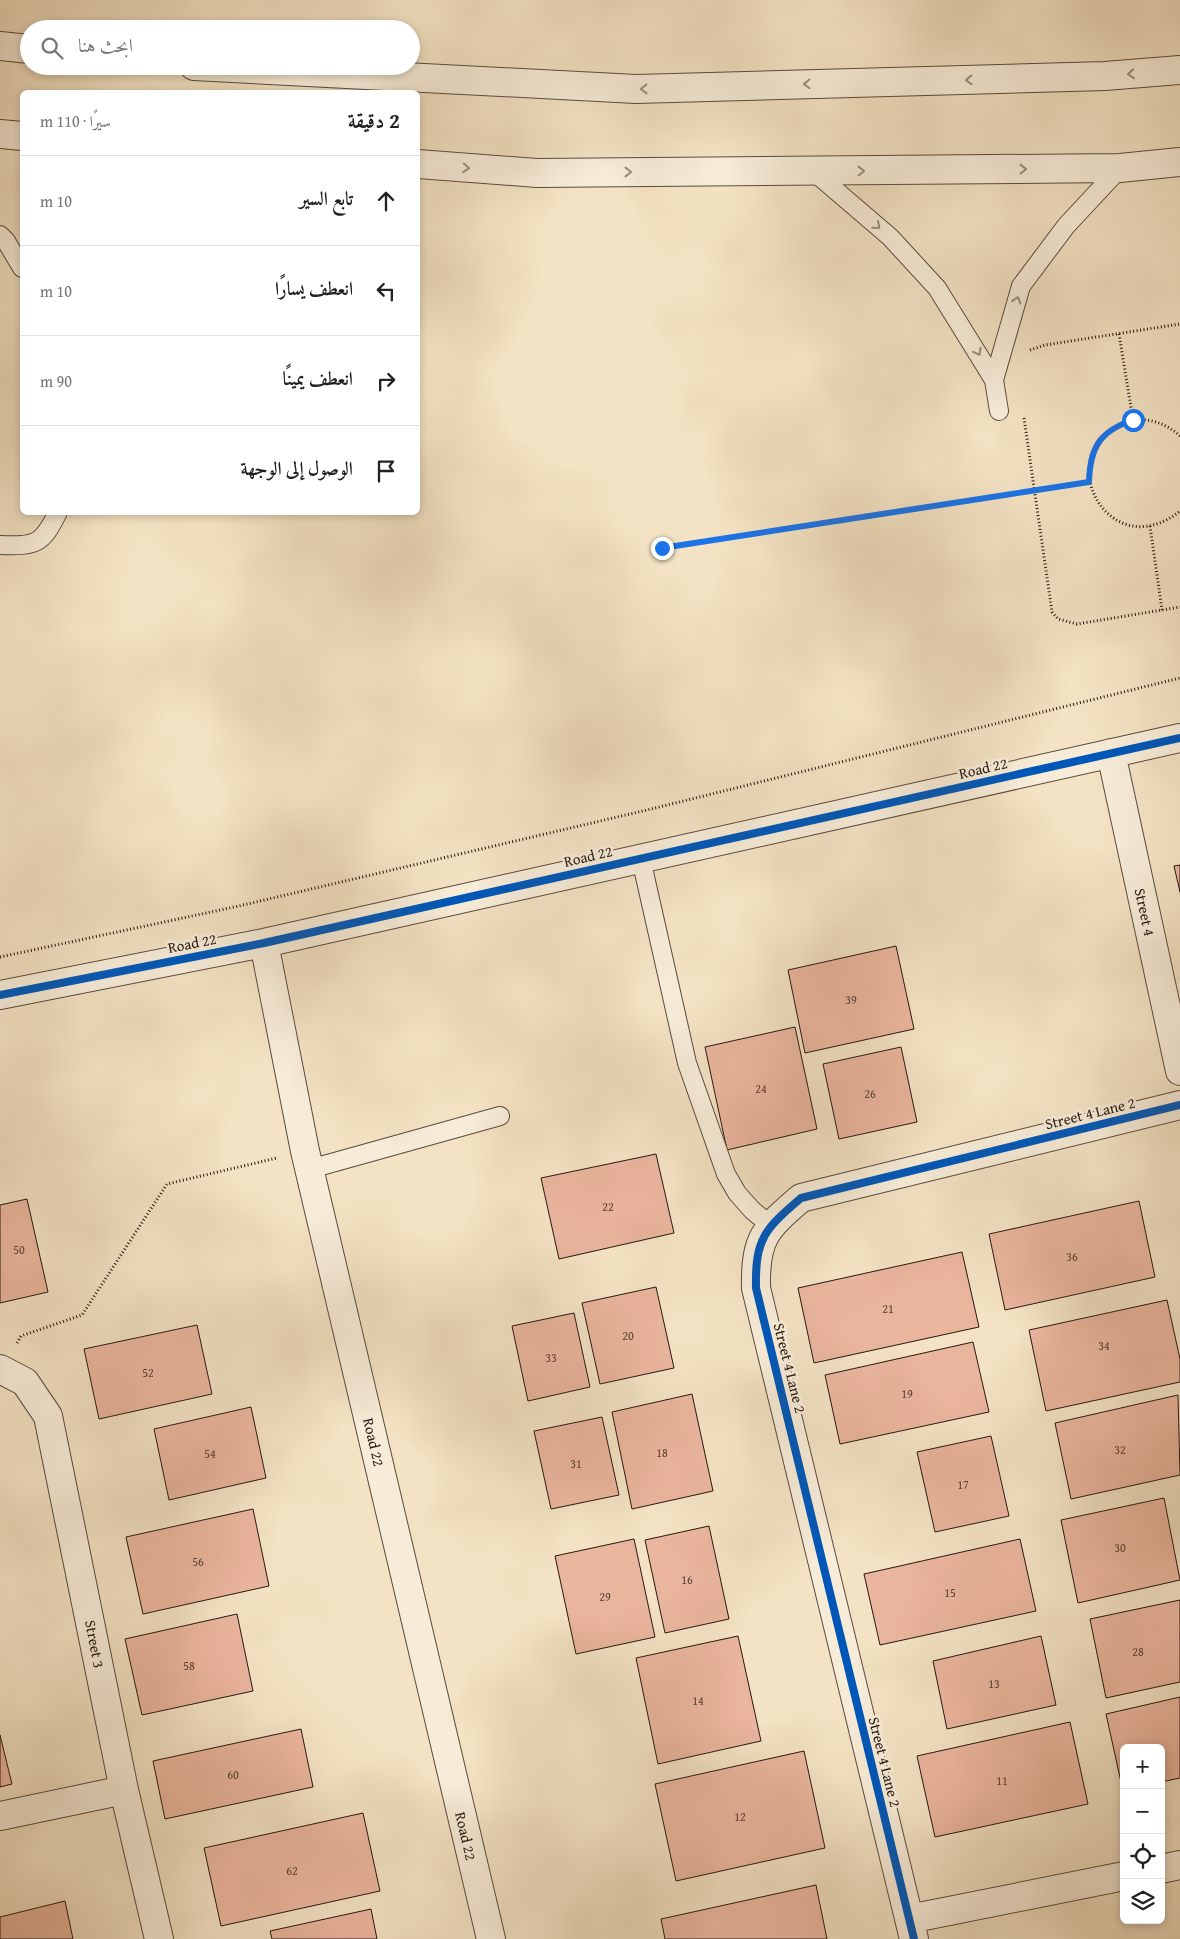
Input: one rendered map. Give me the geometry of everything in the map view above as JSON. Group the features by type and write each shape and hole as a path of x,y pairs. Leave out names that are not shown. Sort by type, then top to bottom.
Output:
{"street":[{"path":"0,46 20,48"},
{"path":"367,75 636,89 1105,76 1180,70"},
{"path":"0,134 20,136"},
{"path":"420,164 537,173 1120,168 1180,162"},
{"name":"Road 22","path":"0,995 264,943 1180,738"},
{"name":"Street 4","path":"1111,753 1180,1071"},
{"name":"Road 22","path":"264,943 308,1160 491,1939"},
{"name":"Street 4 Lane 2","path":"1120,1877 912,1929 756,1288 756,1258 770,1225 801,1198 1180,1105"},
{"name":"Street 3","path":"1,1369 25,1382 48,1416 124,1790 159,1939"},
{"path":"0,1816 124,1790"},
{"path":"1165,1868 1180,1865"}],"lane":[{"path":"994,380 1021,286 1066,226 1120,168"},
{"path":"813,171 890,237 937,288 994,380 999,410"},
{"path":"0,235 6,241 20,265"},
{"path":"0,545 26,546 46,536 56,515"},
{"path":"641,859 689,1070 726,1174 752,1210 770,1225"},
{"path":"308,1160 500,1116"}],"path":[{"path":"1026,352 1045,345 1180,324"},
{"path":"1119,334 1133,420"},
{"path":"1023,414 1036,490 1052,612 1058,619 1077,624 1180,607"},
{"path":"1180,436 1166,425 1150,420 1133,420 1117,426 1104,435 1094,449 1089,465 1089,482 1094,498 1104,511 1118,521 1134,526 1150,526 1166,521 1180,511"},
{"path":"662,548 1089,482"},
{"path":"1150,526 1162,610"},
{"path":"0,957 239,906 647,810 1180,678"},
{"path":"1,1369 21,1336 82,1315 167,1184 308,1160"}],"building":[{"path":"1180,865 1180,892 1174,866"},
{"path":"896,946 914,1029 805,1053 788,970"},
{"path":"795,1027 817,1129 727,1150 705,1047"},
{"path":"901,1047 917,1122 839,1139 823,1064"},
{"path":"656,1154 674,1233 559,1259 541,1178"},
{"path":"27,1199 48,1292 0,1303 0,1205"},
{"path":"1139,1201 1155,1277 1005,1310 989,1234"},
{"path":"962,1252 979,1327 814,1363 798,1288"},
{"path":"656,1287 674,1368 600,1384 582,1303"},
{"path":"1167,1300 1180,1359 1180,1382 1046,1411 1029,1330"},
{"path":"574,1313 590,1387 528,1401 512,1326"},
{"path":"197,1325 212,1394 99,1419 84,1349"},
{"path":"973,1342 989,1412 840,1444 825,1375"},
{"path":"692,1394 713,1491 632,1509 612,1412"},
{"path":"1178,1395 1180,1475 1071,1499 1055,1423"},
{"path":"251,1407 266,1478 169,1500 154,1429"},
{"path":"602,1417 619,1495 551,1509 534,1431"},
{"path":"991,1436 1009,1516 935,1532 917,1452"},
{"path":"1164,1498 1180,1580 1078,1603 1061,1520"},
{"path":"253,1509 269,1586 143,1614 126,1537"},
{"path":"709,1526 729,1619 665,1633 645,1540"},
{"path":"634,1539 655,1637 576,1654 555,1556"},
{"path":"1020,1539 1036,1611 880,1645 864,1574"},
{"path":"1180,1600 1180,1682 1106,1698 1090,1619"},
{"path":"237,1614 253,1691 142,1715 125,1639"},
{"path":"738,1636 761,1741 658,1764 636,1658"},
{"path":"1041,1636 1056,1705 947,1729 933,1661"},
{"path":"1180,1697 1180,1778 1165,1781 1165,1744 1120,1744 1120,1777 1106,1714"},
{"path":"1070,1722 1088,1804 935,1837 917,1756"},
{"path":"301,1729 313,1787 165,1819 153,1761"},
{"path":"0,1735 12,1784 0,1787"},
{"path":"804,1751 825,1848 676,1881 655,1784"},
{"path":"363,1813 380,1891 221,1926 204,1848"},
{"path":"816,1885 827,1939 665,1939 661,1919"},
{"path":"65,1901 73,1939 0,1939 0,1917"},
{"path":"371,1909 377,1939 272,1939 270,1931"}],"cycle path":[{"path":"0,995 264,943 1180,738"},
{"path":"914,1939 756,1288 756,1271 760,1246 771,1227 801,1198 1180,1105"}],"route":[{"path":"662,548 1089,482 1089,465 1094,449 1104,435 1117,426 1133,420"}]}
